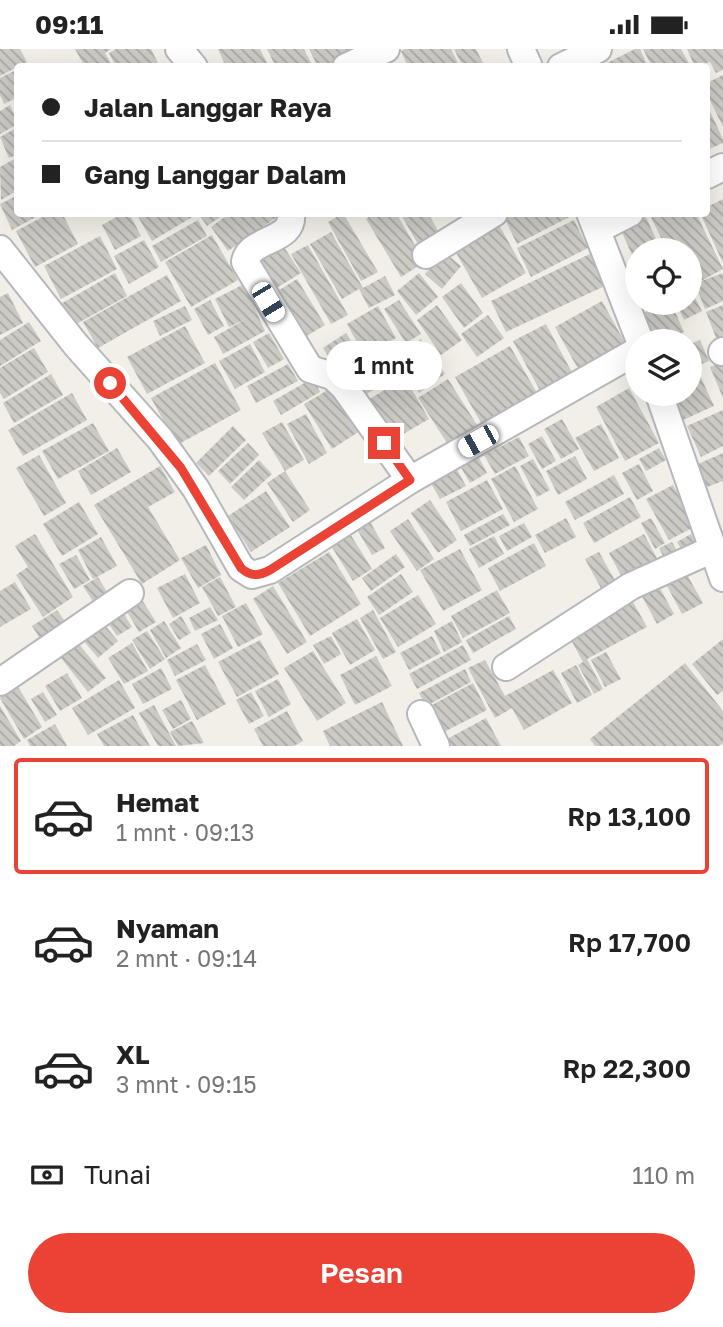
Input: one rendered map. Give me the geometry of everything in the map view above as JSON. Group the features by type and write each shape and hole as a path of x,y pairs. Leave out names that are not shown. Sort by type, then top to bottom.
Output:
{"street":[{"path":"179,49 191,63"},
{"path":"355,63 386,49"},
{"path":"569,63 598,49"},
{"path":"291,217 291,223 286,230 251,251 245,262 310,369 331,376 344,387 410,480"},
{"path":"426,255 488,217"},
{"path":"614,217 594,222 635,329"},
{"path":"0,249 76,345 160,439 196,489 246,572 261,575 410,480 625,358"},
{"path":"663,406 723,578"},
{"path":"506,667 631,586 713,549"},
{"path":"0,682 130,593"},
{"path":"421,714 436,746"}],"building":[{"path":"0,49 20,49 27,62 14,63 14,69 0,76"},
{"path":"75,49 111,49 105,53 111,63 83,63"},
{"path":"116,49 151,49 158,63 114,63 109,53"},
{"path":"218,49 260,49 267,63 224,63"},
{"path":"267,49 304,49 311,63 274,63"},
{"path":"309,49 353,49 355,54 337,63 316,63"},
{"path":"451,49 458,63 406,63 401,51"},
{"path":"454,49 476,49 483,63 461,63"},
{"path":"640,49 646,63 607,63"},
{"path":"643,49 681,49 689,63 650,63"},
{"path":"687,49 723,49 723,70 716,73 710,62 693,63"},
{"path":"14,71 14,99 4,104 0,95 0,78"},
{"path":"723,75 723,127 710,100 710,82"},
{"path":"10,105 14,114 14,126 0,134 0,111"},
{"path":"710,111 723,139 723,143 710,149"},
{"path":"14,129 14,156 9,158 0,137"},
{"path":"14,159 14,192 1,200 0,167"},
{"path":"14,197 14,217 36,217 12,230 0,204"},
{"path":"723,199 723,263 702,217 710,217 710,206"},
{"path":"42,217 64,217 78,244 35,267 16,231"},
{"path":"117,217 131,217 141,236 115,250 102,225"},
{"path":"138,217 192,217 152,241"},
{"path":"201,217 220,217 207,226"},
{"path":"225,217 277,217 228,251 211,227"},
{"path":"336,217 345,217 378,272 361,281 328,222"},
{"path":"398,217 425,262 401,277 366,219"},
{"path":"402,217 430,217 444,241 423,253"},
{"path":"504,217 569,217 517,244"},
{"path":"646,217 656,238 625,239 620,228"},
{"path":"651,217 698,217 723,269 702,280 702,238 661,238"},
{"path":"495,218 526,273 482,298 451,244"},
{"path":"198,220 207,236 161,262 152,246"},
{"path":"574,220 588,248 531,277 517,248"},
{"path":"331,232 363,288 385,276 395,295 369,308 359,289 342,299 310,244"},
{"path":"212,235 238,280 191,307 165,262"},
{"path":"100,236 117,269 61,299 44,266"},
{"path":"144,240 159,267 129,284 114,256"},
{"path":"282,244 301,273 267,294 249,265"},
{"path":"308,245 348,315 331,324 291,254"},
{"path":"444,252 461,266 442,289 425,274"},
{"path":"592,253 607,285 506,332 491,301"},
{"path":"115,273 127,296 69,328 57,306"},
{"path":"419,273 438,297 416,315 397,291"},
{"path":"723,273 723,301 705,309 702,302 702,281"},
{"path":"167,275 181,301 98,348 83,322"},
{"path":"297,279 325,325 295,343 268,297"},
{"path":"461,283 483,313 464,328 442,297"},
{"path":"244,284 265,331 223,354 214,337 246,319 229,327 215,299"},
{"path":"8,293 23,323 0,335 0,297"},
{"path":"210,300 224,326 208,335 194,309"},
{"path":"399,300 421,334 406,343 384,309"},
{"path":"602,301 625,343 625,352 582,376 555,327"},
{"path":"437,305 462,340 441,355 417,320"},
{"path":"723,305 723,341 718,343 706,312"},
{"path":"185,306 192,320 160,336 153,321"},
{"path":"378,306 396,338 364,355 347,324"},
{"path":"488,315 504,338 477,357 461,334"},
{"path":"676,315 683,329 641,329 636,316"},
{"path":"682,315 694,315 684,320"},
{"path":"29,322 41,341 0,366 0,340"},
{"path":"546,324 576,380 544,398 513,341"},
{"path":"185,326 205,363 147,394 127,357"},
{"path":"269,333 284,359 268,368 253,342"},
{"path":"346,333 363,360 340,375 323,348"},
{"path":"421,339 445,374 419,393 395,358"},
{"path":"250,344 265,372 235,389 219,361"},
{"path":"702,345 709,361 702,364"},
{"path":"510,346 541,400 486,432 455,377"},
{"path":"34,348 48,372 4,399 0,393 0,368"},
{"path":"387,350 401,373 360,398 346,375"},
{"path":"723,362 723,398 710,367"},
{"path":"215,363 241,410 177,445 151,398"},
{"path":"288,364 298,381 256,403 247,386"},
{"path":"51,374 63,395 14,423 3,403"},
{"path":"313,378 320,392 281,415 273,401"},
{"path":"405,378 429,419 388,443 364,402"},
{"path":"448,379 479,428 449,446 418,398"},
{"path":"702,380 714,406 674,424 666,406 702,406"},
{"path":"333,387 360,431 332,449 304,404"},
{"path":"625,390 625,406 639,406 659,443 625,461 596,407"},
{"path":"72,393 87,420 23,456 8,430"},
{"path":"723,410 723,446 701,457 687,426"},
{"path":"306,414 327,453 309,464 287,424"},
{"path":"562,419 579,449 561,459 544,429"},
{"path":"282,422 304,460 285,471 262,433"},
{"path":"93,423 109,451 58,479 42,451"},
{"path":"601,424 619,458 594,471 575,438"},
{"path":"233,426 246,440 209,476 196,463"},
{"path":"542,436 556,461 542,469 528,444"},
{"path":"519,437 529,456 495,474 484,455"},
{"path":"248,443 259,455 230,484 218,471"},
{"path":"117,448 131,472 91,495 78,471"},
{"path":"659,448 666,460 646,471 639,459"},
{"path":"723,453 723,481 707,487 698,464"},
{"path":"477,454 487,473 470,483 459,464"},
{"path":"39,455 66,503 44,516 16,468"},
{"path":"575,456 587,479 558,495 546,471"},
{"path":"533,459 550,490 537,497 520,466"},
{"path":"259,460 272,474 244,500 231,487"},
{"path":"639,464 653,491 637,500 622,473"},
{"path":"160,466 175,492 148,507 180,560 142,584 94,505"},
{"path":"455,466 466,486 440,499 429,480"},
{"path":"515,466 538,509 514,522 491,479"},
{"path":"285,471 310,510 293,522 267,483"},
{"path":"614,475 624,494 575,520 565,502"},
{"path":"487,480 503,509 461,531 446,502"},
{"path":"673,485 696,526 669,540 646,499"},
{"path":"266,491 290,527 251,552 228,516"},
{"path":"630,497 641,517 594,543 583,523"},
{"path":"430,500 457,540 438,553 411,513"},
{"path":"79,502 98,534 62,556 43,524"},
{"path":"364,511 385,548 372,555 351,519"},
{"path":"503,514 510,525 470,546 464,535"},
{"path":"566,518 576,537 545,553 535,535"},
{"path":"651,518 665,543 655,549 641,523"},
{"path":"408,519 434,559 417,571 390,531"},
{"path":"524,523 532,537 507,551 499,536"},
{"path":"344,524 372,569 353,581 325,536"},
{"path":"35,534 73,597 43,617 16,575 28,567 15,546"},
{"path":"644,534 659,562 624,581 609,553"},
{"path":"691,534 700,550 686,557 677,542"},
{"path":"494,536 504,554 479,568 469,549"},
{"path":"101,537 117,566 93,579 78,550"},
{"path":"672,542 682,560 669,567 659,548"},
{"path":"534,543 546,566 500,591 488,568"},
{"path":"206,545 221,575 198,588 181,558"},
{"path":"460,549 482,590 443,611 420,570"},
{"path":"329,552 361,604 310,636 278,583"},
{"path":"599,552 617,584 603,592 585,559"},
{"path":"396,554 405,567 371,591 362,578"},
{"path":"76,555 90,580 74,589 59,564"},
{"path":"686,573 703,603 682,614 666,584"},
{"path":"185,574 200,603 173,618 157,588"},
{"path":"401,574 413,592 379,615 367,597"},
{"path":"98,577 111,599 97,608 83,586"},
{"path":"220,577 236,607 218,616 202,587"},
{"path":"655,579 674,614 657,624 638,589"},
{"path":"15,582 31,609 0,627 0,591"},
{"path":"273,586 307,642 287,654 253,599"},
{"path":"497,590 510,613 463,638 451,616"},
{"path":"628,593 647,627 587,659 603,689 594,694 578,665 583,662 564,627"},
{"path":"139,595 156,622 139,632 123,605"},
{"path":"418,595 436,624 398,647 380,618"},
{"path":"246,603 263,634 238,647 222,616"},
{"path":"210,607 218,620 195,631 189,618"},
{"path":"57,610 70,629 45,646 32,626"},
{"path":"373,610 396,652 383,659 360,618"},
{"path":"122,611 132,627 117,636 106,620"},
{"path":"181,616 191,633 179,640 169,624"},
{"path":"509,616 516,629 473,653 466,640"},
{"path":"357,619 375,650 350,665 332,633"},
{"path":"164,621 181,648 166,658 150,630"},
{"path":"452,621 462,642 444,652 434,631"},
{"path":"103,623 118,641 98,658 83,640"},
{"path":"220,624 233,648 214,659 201,634"},
{"path":"147,631 165,659 150,669 132,640"},
{"path":"331,636 341,654 324,664 313,645"},
{"path":"432,636 441,653 409,670 400,653"},
{"path":"723,639 723,691 717,695 692,664"},
{"path":"260,640 279,674 237,697 218,662"},
{"path":"132,643 148,671 124,684 108,658"},
{"path":"79,644 106,678 88,692 61,658"},
{"path":"197,644 206,660 175,676 167,660"},
{"path":"463,645 471,660 417,689 409,674"},
{"path":"313,651 346,703 317,721 284,668"},
{"path":"606,652 621,679 605,687 591,660"},
{"path":"376,656 392,686 355,705 340,675"},
{"path":"485,660 505,696 553,670 572,703 524,730 512,708 495,718 468,668"},
{"path":"685,663 723,711 723,743 719,746 595,746 590,739"},
{"path":"205,665 226,704 197,720 176,680"},
{"path":"576,665 592,695 577,703 561,673"},
{"path":"161,668 172,689 143,704 132,684"},
{"path":"465,669 471,682 426,706 419,693"},
{"path":"67,673 82,698 60,711 45,686"},
{"path":"278,679 291,704 269,717 255,691"},
{"path":"119,680 135,708 88,735 72,708"},
{"path":"473,683 487,710 442,733 428,707"},
{"path":"17,685 42,727 24,739 0,698"},
{"path":"43,692 57,715 45,722 31,699"},
{"path":"251,692 264,716 249,724 236,700"},
{"path":"181,700 191,719 173,729 162,710"},
{"path":"382,702 403,746 330,746 323,731"},
{"path":"154,705 176,746 158,746 139,713"},
{"path":"0,706 21,741 14,746 0,746"},
{"path":"287,711 303,741 294,746 263,746 254,729"},
{"path":"133,715 150,746 104,746 97,734"},
{"path":"486,718 501,746 451,746 447,739"},
{"path":"192,721 204,743 178,746 170,732"},
{"path":"55,724 67,746 30,746 27,740"}],"route":[{"path":"110,383 171,453 196,489 241,568 252,575 261,575 270,570 410,480 384,443"}]}
